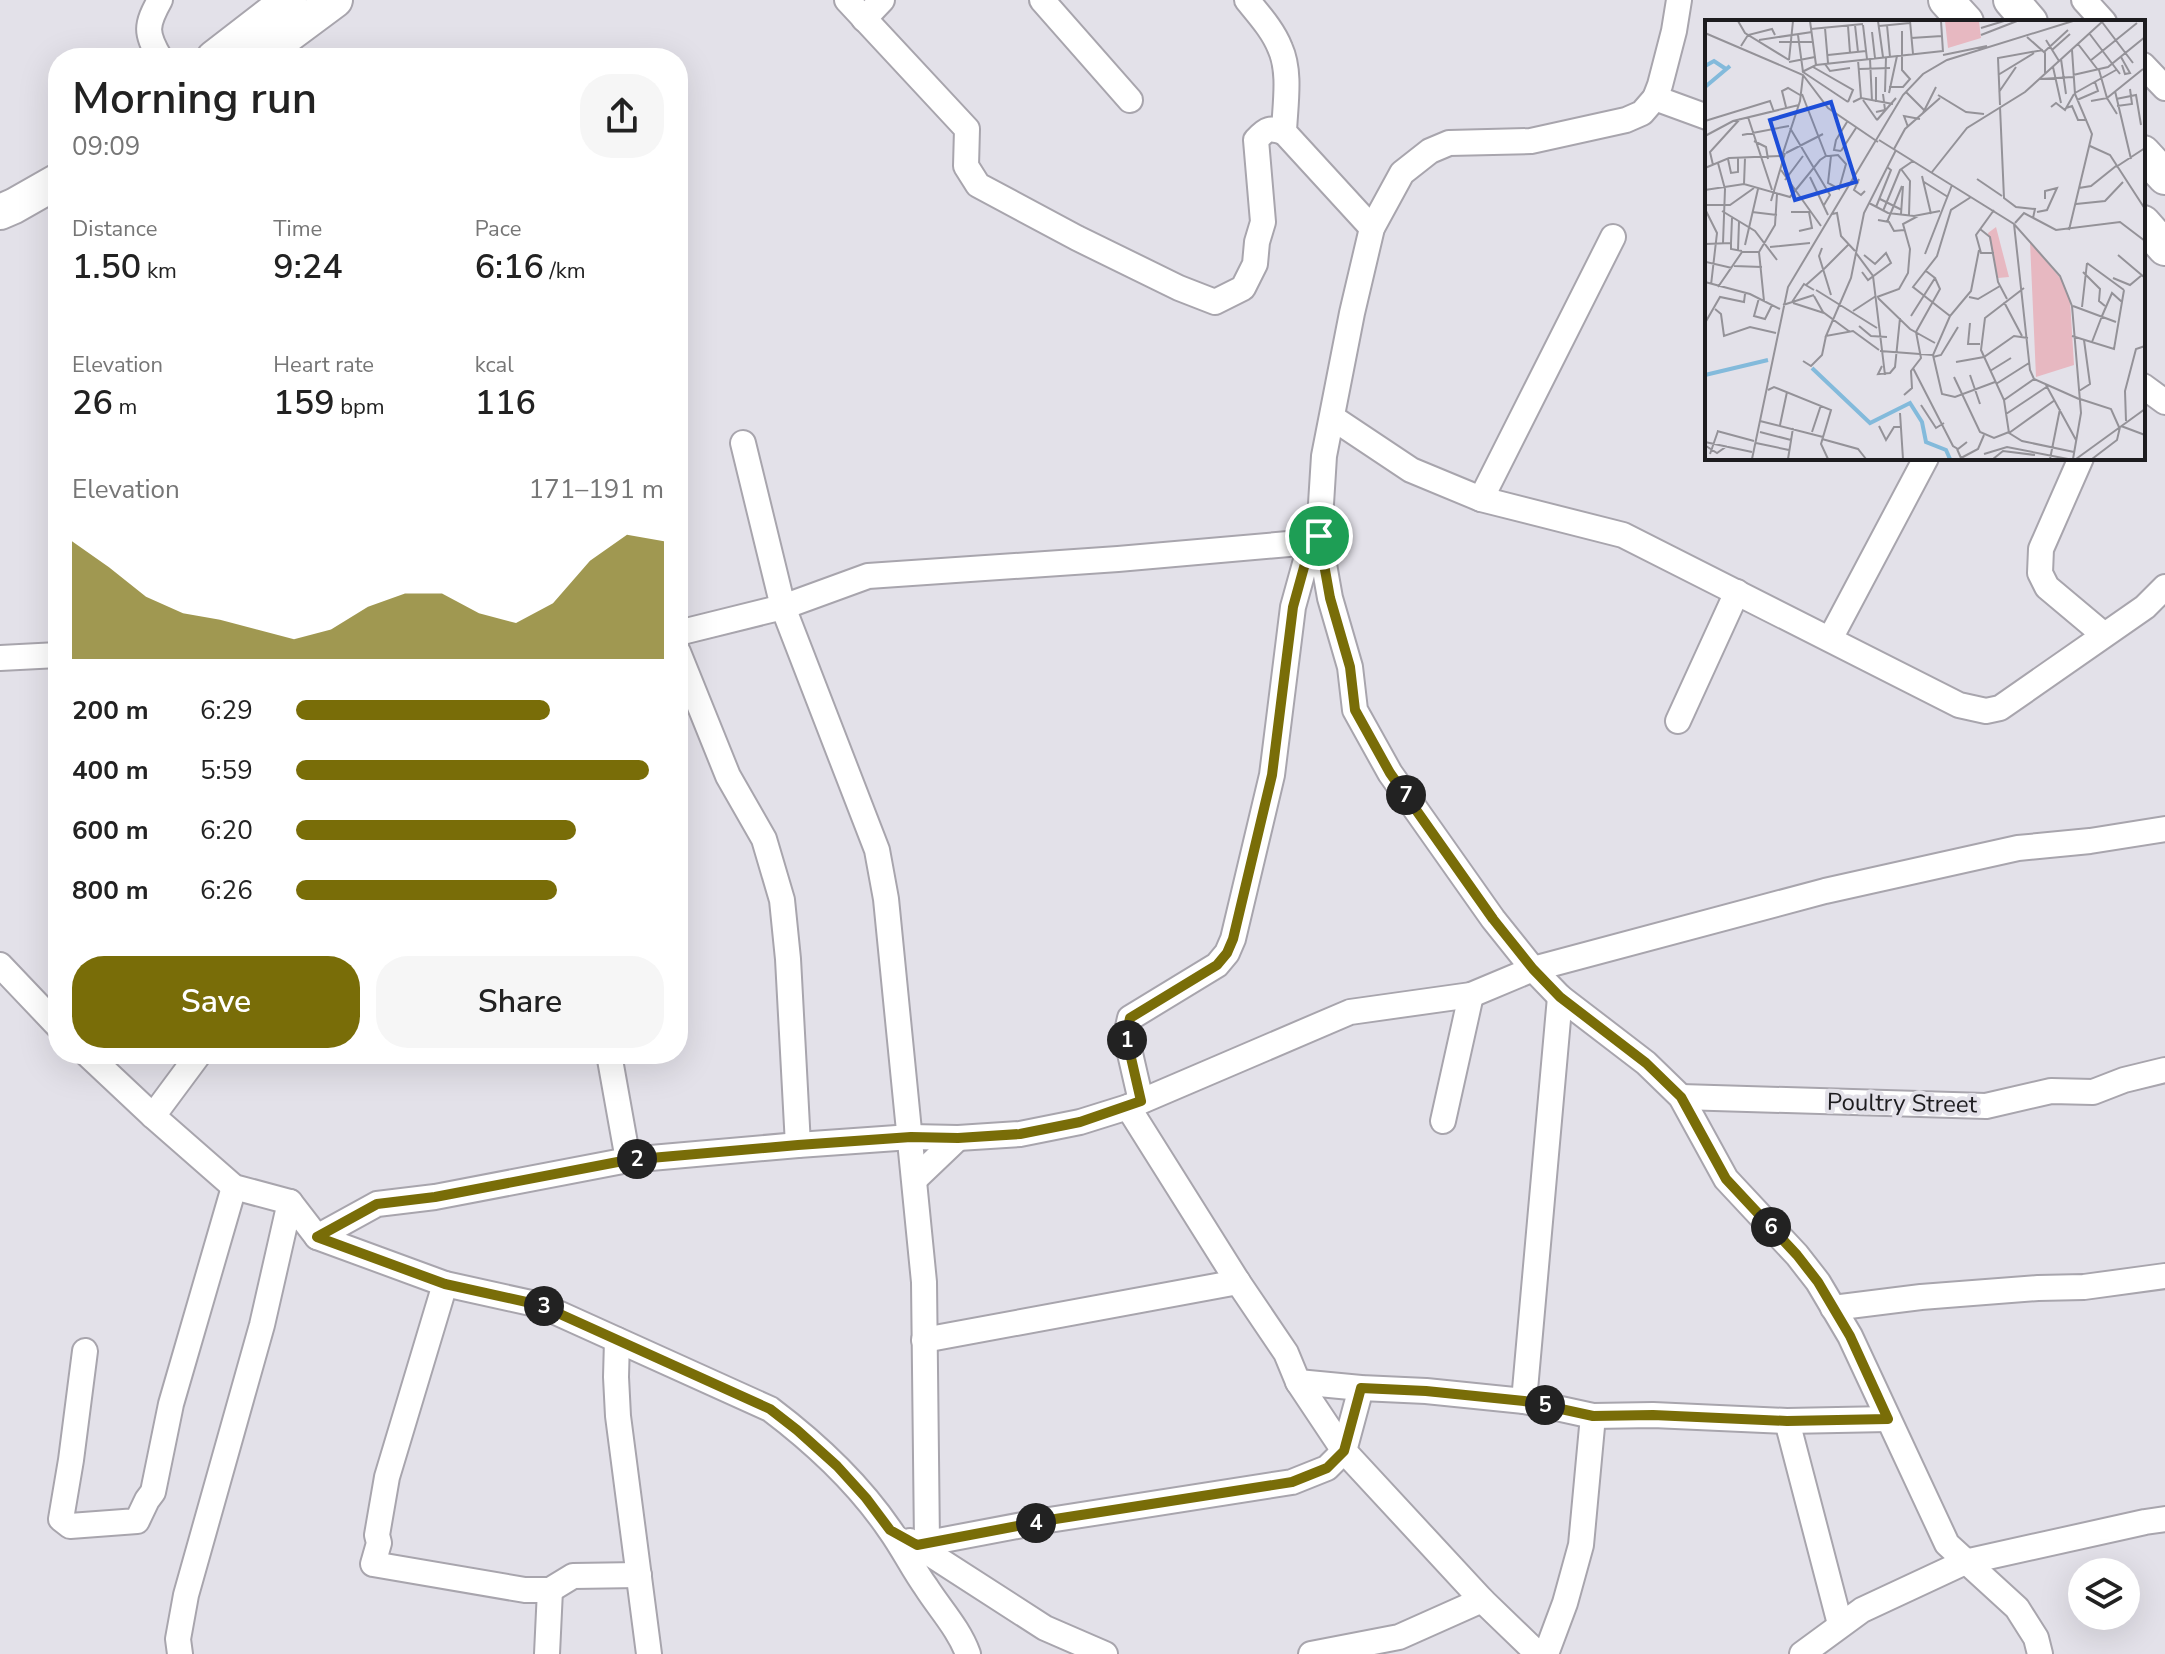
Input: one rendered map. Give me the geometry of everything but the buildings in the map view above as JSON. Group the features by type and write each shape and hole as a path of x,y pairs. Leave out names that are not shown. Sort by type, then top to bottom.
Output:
{"highway":[{"path":"227,48 289,0"},
{"path":"270,48 335,0"},
{"path":"1946,0 1964,20"},
{"path":"2011,0 2028,20"},
{"path":"2145,155 2165,177"},
{"path":"0,187 48,163"},
{"path":"0,212 48,187"},
{"path":"2145,225 2165,248"}],"street":[{"path":"155,48 148,26 160,0"},
{"path":"847,0 967,129 966,166 978,185 1179,288 1215,302 1243,288 1255,264 1263,222 1256,140 1271,128 1284,132 1372,228"},
{"path":"864,19 882,0"},
{"path":"1042,0 1130,100"},
{"path":"1247,0 1281,48 1286,68 1284,132"},
{"path":"1538,1654 1482,1600 1344,1451 1298,1382 1286,1353 1238,1282 1134,1104 1126,1036 1130,1018 1217,965 1233,939 1272,775 1293,607 1315,539 1324,456 1372,228 1402,173 1430,151 1449,143 1531,141 1626,120 1642,113 1655,98 1674,31 1679,0"},
{"path":"2084,0 2102,20"},
{"path":"2145,67 2165,88"},
{"path":"1655,98 1705,116"},
{"path":"1481,499 1613,237"},
{"path":"2145,387 2165,402"},
{"path":"1333,418 1411,470 1481,499 1623,535 1959,705 1986,711 2000,708 2145,607 2165,587"},
{"path":"743,443 783,607 877,850 886,899 924,1282 922,1544"},
{"path":"1830,639 1925,460"},
{"path":"2080,460 2041,549 2040,573 2047,587 2103,634"},
{"path":"688,631 783,607 868,576 1118,559 1315,539"},
{"path":"1315,539 1350,667 1355,710 1390,773 1493,919 1533,969 1560,997 1646,1063 1681,1097 1726,1179 1818,1282 1850,1336 1947,1544 2017,1608 2036,1638 2040,1654"},
{"path":"1678,721 1737,592"},
{"path":"0,658 48,656"},
{"path":"688,677 728,776 764,839 782,900 798,1145"},
{"path":"317,1237 377,1204 435,1197 628,1160 911,1137 1020,1134 1080,1122 1134,1104 1350,1012 1471,995 1533,969 1825,891 2018,848 2165,829"},
{"path":"0,965 48,1015"},
{"path":"1443,1121 1471,995"},
{"path":"1524,1401 1560,997"},
{"path":"98,1064 234,1187 290,1202 317,1237 445,1284 540,1305 770,1409 837,1466 866,1498 959,1635 968,1654"},
{"path":"153,1116 192,1064"},
{"path":"611,1064 628,1160"},
{"name":"Poultry Street","path":"1681,1097 1986,1106 2051,1091 2093,1092 2124,1080 2165,1070"},
{"path":"915,1179 958,1138"},
{"path":"85,1351 61,1519 70,1526 137,1521 153,1492 171,1404 234,1187"},
{"path":"180,1654 178,1639 186,1595 262,1325 290,1202"},
{"path":"1833,1308 1921,1297 2084,1287 2165,1276"},
{"path":"924,1340 1238,1282"},
{"path":"445,1284 387,1477 377,1535 379,1543 373,1564 525,1590 550,1590 573,1576 639,1575"},
{"path":"617,1340 618,1416 649,1654"},
{"path":"1298,1382 1524,1401 1593,1416 1653,1415 1787,1421 1888,1419"},
{"path":"922,1544 1049,1520 1292,1482 1327,1468 1344,1451 1361,1388"},
{"path":"1546,1654 1565,1603 1581,1545 1593,1416"},
{"path":"1787,1421 1840,1624"},
{"path":"1802,1654 1862,1610 1965,1562 2165,1519"},
{"path":"890,1530 922,1544 1045,1628 1105,1654"},
{"path":"547,1654 550,1590"},
{"path":"1311,1654 1399,1637 1482,1600"}],"route":[{"path":"1319,536 1330,598 1350,667 1355,710 1390,773 1493,919 1533,969 1560,997 1646,1063 1681,1097 1726,1179 1818,1282 1850,1336 1888,1419 1787,1421 1653,1415 1593,1416 1524,1401 1361,1388 1344,1451 1327,1468 1292,1482 1049,1520 917,1545 890,1530 837,1466 797,1430 770,1409 743,1395 540,1305 445,1284 317,1237 377,1204 435,1197 628,1160 911,1137 1020,1134 1080,1122 1141,1101 1126,1036 1130,1018 1217,965 1233,939 1272,775 1293,607 1311,542 1319,536"}]}
